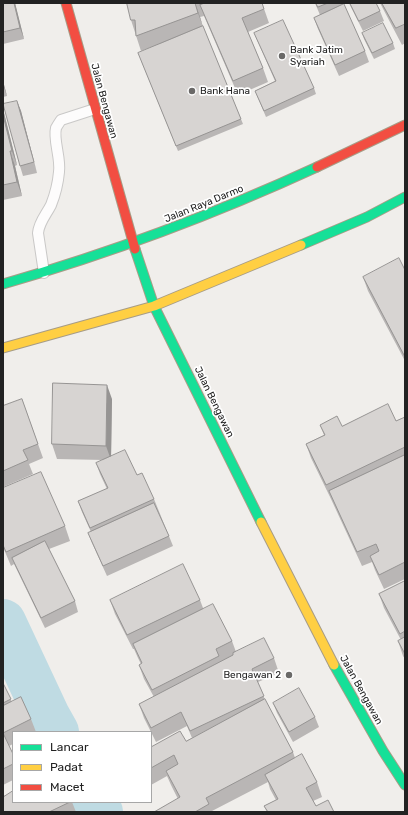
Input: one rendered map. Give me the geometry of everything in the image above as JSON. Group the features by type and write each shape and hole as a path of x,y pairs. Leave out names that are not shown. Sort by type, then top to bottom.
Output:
{"main road":[{"name":"Jalan Bengawan","path":"66,3 133,244 154,306 284,569 330,658 383,751 405,785"},
{"name":"Jalan Raya Darmo","path":"3,284 133,244 281,185 405,125"},
{"path":"3,348 154,306 367,217 405,197"}],"lane":[{"path":"44,272 38,227 51,205 56,189 60,161 56,128 61,120 95,109"}],"building":[{"path":"3,3 14,3 20,28 3,32"},
{"path":"127,3 195,3 198,13 136,36 135,20 131,20"},
{"path":"205,3 262,3 264,9 242,18 263,68 233,81 200,5"},
{"path":"316,3 328,3 318,7"},
{"path":"350,3 376,3 380,11 359,21"},
{"path":"382,3 405,3 405,24 396,28"},
{"path":"344,4 365,51 335,65 314,18"},
{"name":"Bank Jatim Syariah","path":"283,20 314,88 264,111 255,91 276,81 254,33"},
{"path":"383,23 393,43 372,53 362,33"},
{"name":"Bank Hana","path":"203,26 241,119 176,146 138,53"},
{"path":"17,101 34,162 20,166 3,104"},
{"path":"3,115 12,151 10,151 17,182 3,185"},
{"path":"399,258 405,270 405,357 363,277"},
{"path":"53,383 107,385 106,446 52,444"},
{"path":"22,399 38,444 23,450 28,460 3,471 3,406"},
{"path":"388,404 396,421 405,417 405,447 326,485 306,444 325,435 320,425 337,416 342,426"},
{"path":"125,450 137,475 142,473 154,499 90,528 78,501 108,488 96,463"},
{"path":"405,455 405,562 379,575 370,556 379,551 376,544 357,552 329,491"},
{"path":"41,472 65,526 6,552 3,545 3,488"},
{"path":"154,503 169,536 103,566 88,533"},
{"path":"45,541 75,601 41,618 12,558"},
{"path":"183,564 200,600 127,635 110,600"},
{"path":"405,581 405,631 400,634 379,594"},
{"path":"213,604 232,641 216,649 219,656 152,690 139,665 142,663 133,644"},
{"path":"405,637 405,654 398,641"},
{"path":"264,638 274,658 252,669 264,696 190,731 181,712 151,728 139,704 233,655 233,653"},
{"path":"4,685 11,699 3,703 3,686"},
{"path":"299,688 315,717 289,732 273,703"},
{"path":"21,697 31,719 3,733 3,706"},
{"path":"265,699 293,752 206,798 209,804 195,812 154,812 180,797 166,771 178,764 174,755 152,767 152,746 180,731 186,741"},
{"path":"3,733 12,752 12,764 3,769"},
{"path":"302,754 317,782 306,788 316,806 328,800 334,812 268,812 264,806 278,799 265,775"},
{"path":"12,792 12,803 68,803 49,812 3,812 3,794 4,796"}],"waterway":[{"path":"3,622 55,731"},
{"path":"96,803 100,812"}],"traffic: fast":[{"path":"3,284 162,232 240,201 317,167"},
{"path":"301,245 367,217 405,197"},
{"path":"135,249 154,306 261,522"},
{"path":"334,665 383,751 405,785"}],"traffic: slow":[{"path":"3,348 154,306 301,245"},
{"path":"261,522 334,665"}],"traffic: jam":[{"path":"66,3 135,249"},
{"path":"317,167 405,125"}],"place":[{"name":"Bank Jatim Syariah","path":"282,56"},
{"name":"Bank Hana","path":"192,91"},
{"name":"Bengawan 2","path":"289,675"}]}
